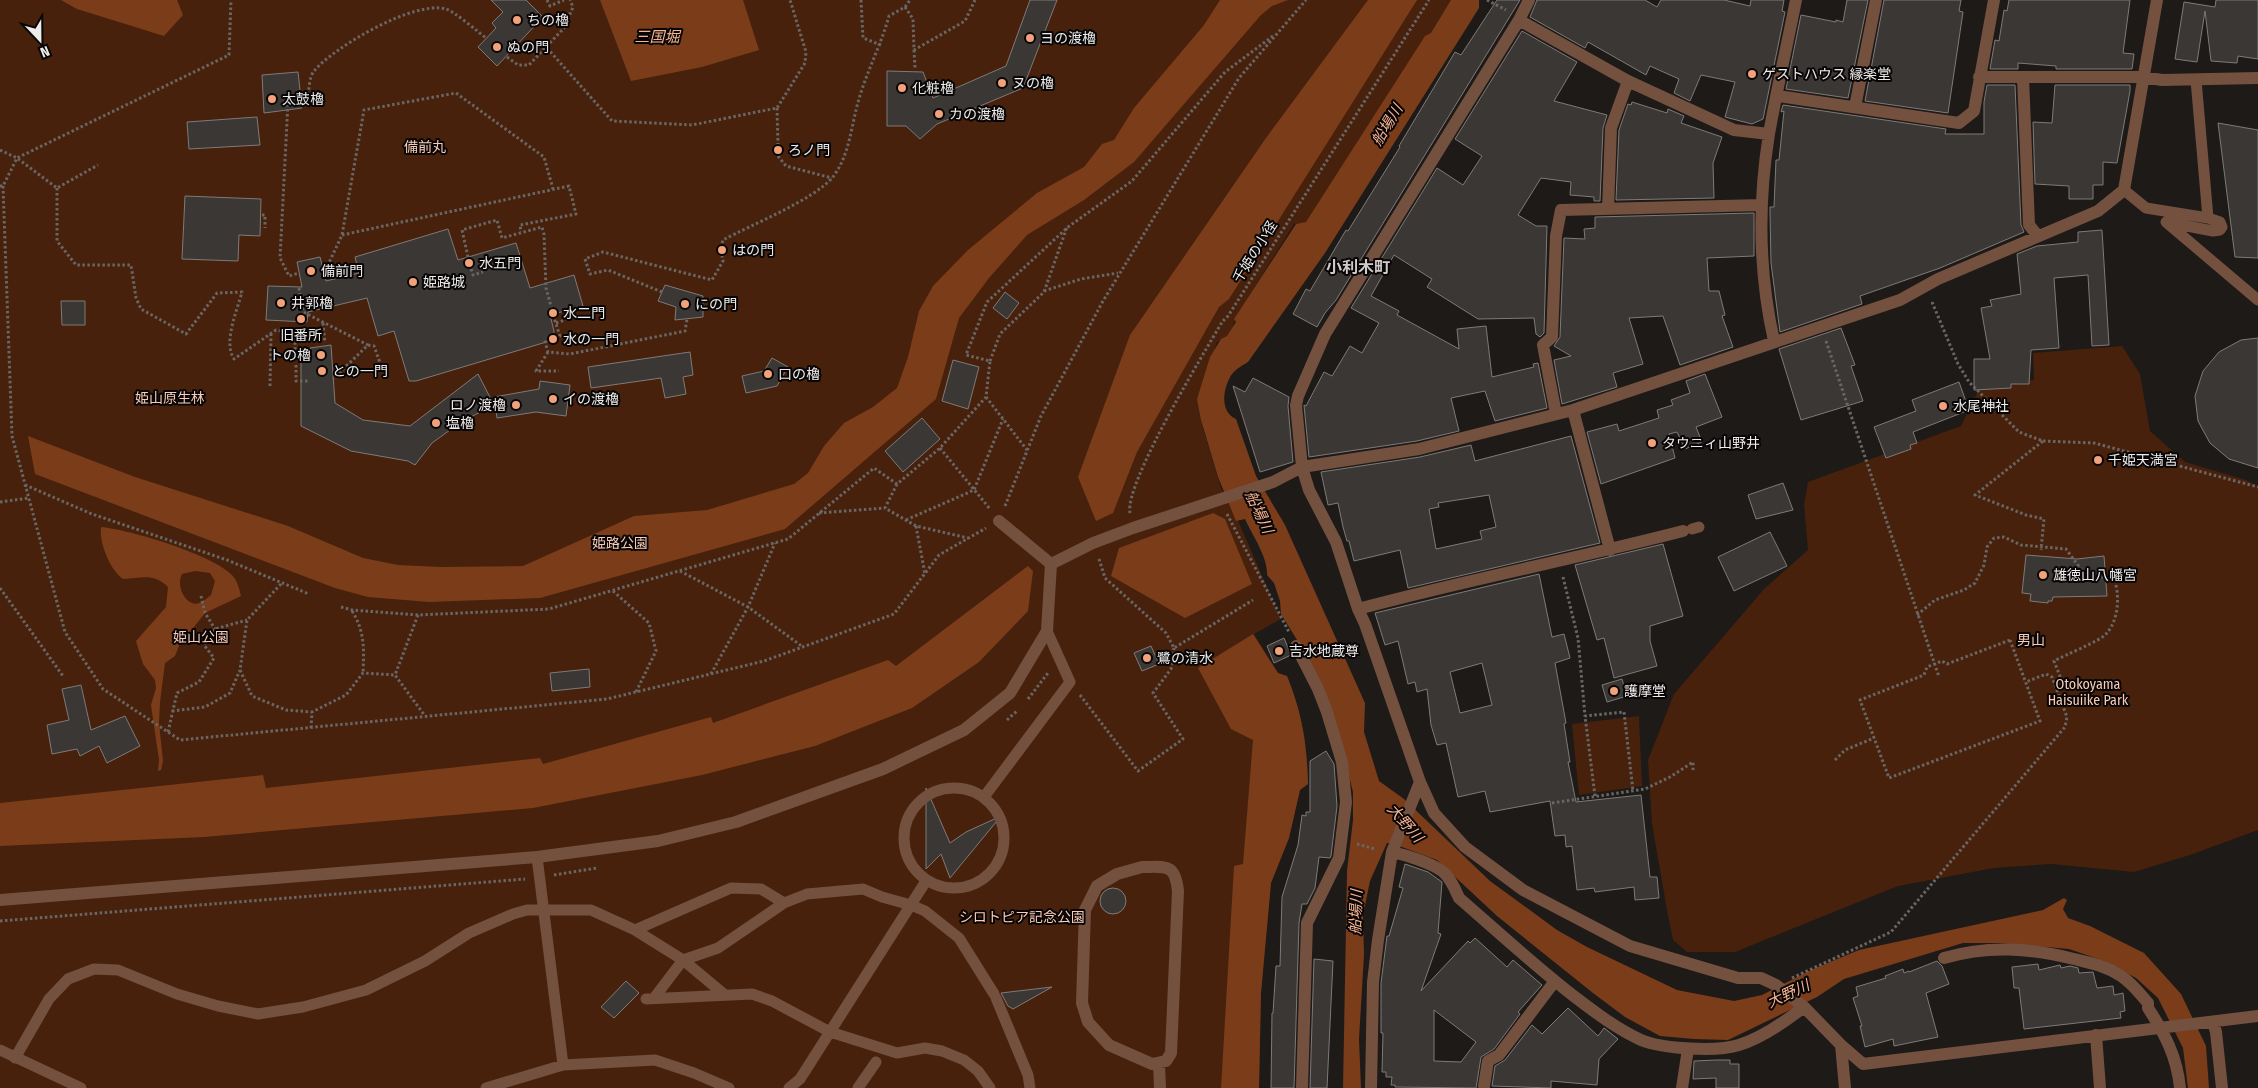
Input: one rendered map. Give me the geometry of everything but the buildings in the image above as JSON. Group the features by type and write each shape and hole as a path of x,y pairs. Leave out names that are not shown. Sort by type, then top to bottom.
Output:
{"street":[{"path":"1529,0 1519,20 1325,334 1296,405 1302,468 1309,490 1336,542 1420,782 1434,813 1465,847 1523,890 1630,946 1738,978 1761,978 1776,985 1804,1007 1841,1045 1863,1064 2258,1016"},
{"path":"1774,341 1767,310 1762,248 1762,205 1769,134 1796,0"},
{"path":"1855,108 1876,0"},
{"path":"1778,96 1959,123 1974,111 1994,0"},
{"path":"1051,564 1093,544 1134,528 1273,482 1302,468 1419,449 1573,410 1900,300 1926,286 2098,210 2124,190 2142,98 2143,77 2158,0"},
{"path":"1519,20 1628,81 1734,130 1769,134"},
{"path":"1980,77 2143,77 2162,80 2258,78"},
{"path":"2023,77 2030,225 2038,236"},
{"path":"1608,209 1611,128 1628,81"},
{"path":"1556,414 1543,344 1552,337 1556,236 1561,210 1762,205"},
{"path":"1573,410 1610,550"},
{"path":"999,521 1051,564"},
{"path":"1358,609 1444,586 1560,562 1691,529"},
{"path":"0,900 537,857 658,841 736,822 883,769 964,730 1010,693 1047,631 1051,564"},
{"path":"1296,646 1318,689 1327,712 1342,762 1346,802 1339,858 1306,923 1302,1088"},
{"path":"1371,1088 1373,982 1392,852 1420,782"},
{"path":"1392,852 1405,855 1442,871 1452,884 1459,898 1555,981 1620,1029 1643,1041 1688,1049 1736,1046 1747,1043 1804,1007"},
{"path":"1165,866 1173,871 1176,879 1172,1053 1159,1064 1152,1064 1109,1045 1088,1022 1082,1003 1085,910 1097,886 1117,874 1142,867 1165,866"},
{"path":"1944,958 1972,951 2012,949 2056,954 2094,963 2121,976 2130,983 2148,1004 2148,1008 2162,1028 2174,1053 2180,1088"},
{"path":"1484,1086 1488,1061 1498,1055 1555,981"},
{"path":"2213,1022 2216,1032 2222,1088"},
{"path":"2096,1035 2100,1088"},
{"path":"1841,1045 1845,1088"},
{"path":"1682,1088 1688,1049"},
{"path":"1159,1064 1160,1088"}],"lane":[{"path":"2196,80 2208,218"},
{"path":"2124,190 2146,208 2208,218 2220,222 2222,227 2220,230 2213,231 2166,222 2258,300"},
{"path":"984,797 1070,682 1047,631"},
{"path":"954,788 967,789 984,797 997,812 1004,831 1004,848 1000,860 989,875 978,883 957,889 935,885 926,880 912,866 904,847 904,833 908,820 918,803 936,792 954,788"},
{"path":"537,857 563,1065"},
{"path":"789,1088 800,1079 926,880"},
{"path":"635,930 731,888 762,889 784,903"},
{"path":"990,1088 978,1071 964,1060 942,1051 925,1048 897,1053 830,1032 772,1001 752,994 650,998 683,960 718,948 784,903 807,894 863,889 882,898 911,905 925,911 959,938 995,996 1028,1075 1030,1088"},
{"path":"15,1058 50,999 68,979 94,969 118,970 176,994 218,1006 258,1014 302,1007 366,990 425,961 469,933 513,914 544,909 591,910 635,930 683,960 725,995"},
{"path":"0,1050 81,1088"},
{"path":"486,1088 563,1065 655,1060 694,1073 729,1088"},
{"path":"858,1088 876,1062"}],"path":[{"path":"231,0 229,55 17,158 2,186 12,436 65,632 103,689 180,740 607,699 764,661 894,614 939,555 999,521 1042,416 1119,273 1239,78 1306,0"},
{"path":"548,0 550,6 564,0"},
{"path":"506,57 518,65 529,65 564,28 573,7 570,0"},
{"path":"778,145 777,108 805,63 806,52 790,0"},
{"path":"861,0 863,38 881,46"},
{"path":"722,243 723,240 816,192 832,178 845,159 859,98 881,46 889,16 905,7 910,0"},
{"path":"914,50 965,21 974,0"},
{"name":"千姫の小径","path":"1134,528 1129,508 1131,496 1169,413 1222,322 1228,316 1429,0"},
{"path":"905,7 913,19 914,68"},
{"path":"301,100 308,97 312,73 330,56 352,41 390,20 407,14 423,9 446,9 486,38"},
{"path":"990,361 966,354 987,302 1068,227 1132,181 1225,72 1280,31"},
{"path":"547,48 612,121 692,125 777,108"},
{"path":"323,268 326,267 342,235 364,110 456,93 544,157 553,189"},
{"path":"291,102 288,102 280,258 288,276 299,274"},
{"path":"0,150 17,158 57,188"},
{"path":"778,156 786,166 832,178"},
{"path":"57,188 98,165"},
{"path":"342,235 569,186 576,214 520,225 521,232"},
{"path":"57,188 57,241 76,265 131,265 136,298 141,309 186,334 217,293 242,292 231,335 230,353 234,359 276,330 295,334 295,356"},
{"path":"262,215 266,215 265,228"},
{"path":"468,257 462,230 496,220 502,238 542,227 544,234 546,288 552,310"},
{"path":"1044,292 1068,227"},
{"path":"662,292 608,270 590,274 584,259 603,252 712,280 723,261 722,256"},
{"path":"471,269 473,275 483,272"},
{"path":"885,508 897,484 940,448 986,397 990,361 1000,334 1044,292 1081,280 1119,273"},
{"path":"1926,286 1958,364 1969,382 2020,432 2043,441 2094,443 2258,487"},
{"path":"299,288 303,312 368,345 374,346 383,371"},
{"path":"553,315 560,336 555,338"},
{"path":"556,323 568,319"},
{"path":"548,352 570,354 684,331 687,319"},
{"path":"323,323 325,343"},
{"path":"1821,326 1939,677"},
{"path":"270,333 270,386"},
{"path":"548,352 545,342 551,340"},
{"path":"334,379 368,345"},
{"path":"548,352 536,370 559,371"},
{"path":"296,365 296,381 310,381"},
{"path":"986,397 1028,450"},
{"path":"906,520 974,490 1003,419"},
{"path":"2041,548 2044,519 2026,515 1975,495 2043,441"},
{"path":"940,448 999,521"},
{"path":"342,607 352,610 418,615 549,609 788,539 874,468 897,484"},
{"path":"25,485 92,514 227,560 309,594"},
{"path":"0,502 29,498"},
{"path":"1222,498 1296,646"},
{"path":"819,513 885,508 916,526 968,538"},
{"path":"916,526 925,574"},
{"path":"1917,615 1935,600 1964,590 1975,583 1984,565 1987,547 1994,538 2004,537 2021,545 2066,549 2086,576 2114,578 2117,612 2106,634 2054,661 2063,684"},
{"path":"711,674 748,607 776,542"},
{"path":"1070,682 1138,771 1183,739 1153,693 1171,669 1174,648 1166,633 1105,578 1093,544"},
{"path":"1560,562 1578,638 1585,716 1596,796"},
{"path":"680,571 748,607 804,647"},
{"path":"168,732 177,693 199,682 214,658 204,645 215,629 247,620 281,584"},
{"path":"0,588 63,676"},
{"path":"613,590 649,623 656,651 636,692"},
{"path":"201,596 205,613 215,629"},
{"path":"1174,648 1253,600"},
{"path":"240,670 252,696 286,710 312,712 346,695 363,673 364,643 359,622 352,610"},
{"path":"395,675 418,615"},
{"path":"172,712 206,708 230,693 240,670 247,620"},
{"path":"2010,640 2040,721 1890,778 1860,700 1924,675 1928,667 1934,664 1942,662 1947,664 2010,640"},
{"path":"363,673 395,675 426,716"},
{"path":"1776,985 1891,932 2065,727 2067,718 2052,677 2046,674 2026,682"},
{"path":"2054,683 2080,684"},
{"path":"312,712 312,728"},
{"path":"1585,716 1624,712 1633,791"},
{"path":"1835,760 1845,750 1874,738"},
{"path":"1552,803 1645,789 1670,777 1694,762 1693,770"}],"green space":[{"name":"姫路公園","path":"0,0 1452,0 1432,34 1426,36 1306,223 1294,224 1236,317 1230,336 1217,342 1198,399 1203,428 1221,488 1233,509 1281,619 1254,634 1278,673 1287,676 1303,728 1306,755 1308,784 1300,790 1289,838 1271,883 1261,993 1259,1088 0,1088"},
{"name":"男山","path":"2122,346 2140,374 2150,431 2185,462 2246,480 2258,486 2258,830 2190,855 2134,872 2051,864 1994,868 1898,886 1735,952 1687,952 1673,940 1652,824 1648,760 1674,694 1764,589 1808,550 1804,505 1808,482 1961,426 1981,385 2034,380 2033,353"},
{"path":"1639,716 1642,786 1579,795 1572,724"}],"water":[{"path":"61,0 177,0 183,15 164,36 77,9"},
{"name":"三国堀","path":"600,0 743,0 759,50 702,67 631,81"},
{"path":"1220,0 1288,0 1272,6 1261,15 1134,162 1084,200 1027,235 989,278 959,318 936,399 785,529 540,598 429,602 368,597 335,588 35,474 28,436 135,477 288,526 363,558 398,565 441,567 523,566 634,516 707,510 794,484 808,473 824,446 844,423 873,407 897,388 908,357 919,311 933,286 968,250 1037,193 1084,167 1102,144 1114,140 1134,108 1204,25"},
{"path":"1368,0 1417,0 1229,299 1219,307 1137,452 1113,513 1096,521 1078,477 1130,335 1266,138"},
{"path":"1451,0 1479,0 1479,8 1325,253 1248,362 1232,374 1226,386 1224,399 1227,411 1236,419 1256,476 1285,525 1365,703 1364,732 1379,781 1404,799 1490,881 1557,930 1587,947 1677,990 1734,1001 1762,995 1811,970 1859,950 2043,910 2064,898 2067,900 2063,909 2068,918 2090,926 2144,953 2181,994 2206,1046 2209,1088 2188,1088 2183,1048 2158,998 2136,978 2104,961 2069,949 2000,943 1963,943 1844,979 1817,997 1728,1040 1660,1036 1625,1017 1593,993 1497,916 1437,860 1387,843 1370,881 1363,915 1364,955 1359,1039 1361,1088 1343,1088 1347,871 1353,820 1353,792 1336,725 1310,661 1281,614 1280,601 1274,583 1267,575 1267,568 1259,546 1245,519 1236,521 1218,477 1201,420 1197,399 1210,357 1221,339 1227,336 1236,322 1234,319 1296,224 1306,222 1425,36 1431,33"},
{"path":"1213,513 1225,519 1252,584 1185,618 1111,576 1119,548"},
{"path":"101,527 131,533 170,544 207,559 232,575 241,596 205,613 179,646 175,656 165,663 159,723 163,761 161,770 158,771 159,760 151,705 156,688 155,680 143,664 136,641 166,607 168,587 153,578 123,579 118,575 106,556","holes":["195,571 210,573 215,581 211,595 197,604 188,601 180,586 182,574"]},
{"path":"1028,566 1033,571 1028,611 979,662 912,708 815,746 702,775 533,808 204,837 0,846 0,803 263,775 266,788 540,758 543,764 711,717 713,723 888,660 896,666"},
{"path":"1253,634 1278,673 1287,676 1303,728 1308,784 1300,790 1289,838 1271,883 1261,993 1259,1088 1221,1088 1234,866 1243,864 1253,740 1231,729 1198,668"}],"place":[{"name":"ちの櫓","path":"517,20"},
{"name":"ヨの渡櫓","path":"1030,38"},
{"name":"ぬの門","path":"497,47"},
{"name":"ゲストハウス 縁楽堂","path":"1752,74"},
{"name":"ヌの櫓","path":"1002,83"},
{"name":"化粧櫓","path":"902,88"},
{"name":"太鼓櫓","path":"272,99"},
{"name":"カの渡櫓","path":"939,114"},
{"name":"ろノ門","path":"778,150"},
{"name":"はの門","path":"722,250"},
{"name":"水五門","path":"469,263"},
{"name":"備前門","path":"311,271"},
{"name":"姫路城","path":"413,282"},
{"name":"井郭櫓","path":"281,303"},
{"name":"にの門","path":"685,304"},
{"name":"水二門","path":"553,313"},
{"name":"旧番所","path":"301,319"},
{"name":"水の一門","path":"553,339"},
{"name":"トの櫓","path":"321,355"},
{"name":"との一門","path":"322,371"},
{"name":"口の櫓","path":"768,374"},
{"name":"イの渡櫓","path":"553,399"},
{"name":"ロノ渡櫓","path":"516,405"},
{"name":"水尾神社","path":"1943,406"},
{"name":"塩櫓","path":"436,423"},
{"name":"タウニィ山野井","path":"1652,443"},
{"name":"千姫天満宮","path":"2098,460"},
{"name":"雄徳山八幡宮","path":"2043,575"},
{"name":"吉水地蔵尊","path":"1279,651"},
{"name":"鷺の清水","path":"1147,658"},
{"name":"護摩堂","path":"1614,691"}],"district":[{"name":"小利木町","path":"1358,267"}],"water label":[{"name":"船場川","path":"1387,125"},
{"name":"船場川","path":"1259,512"},
{"name":"大野川","path":"1405,823"},
{"name":"船場川","path":"1356,912"},
{"name":"大野川","path":"1788,994"}],"park label":[{"name":"備前丸","path":"425,147"},
{"name":"姫山原生林","path":"170,398"},
{"name":"姫山公園","path":"201,637"},
{"name":"Otokoyama Haisuiike Park","path":"2088,692"},
{"name":"シロトピア記念公園","path":"1022,917"}]}
